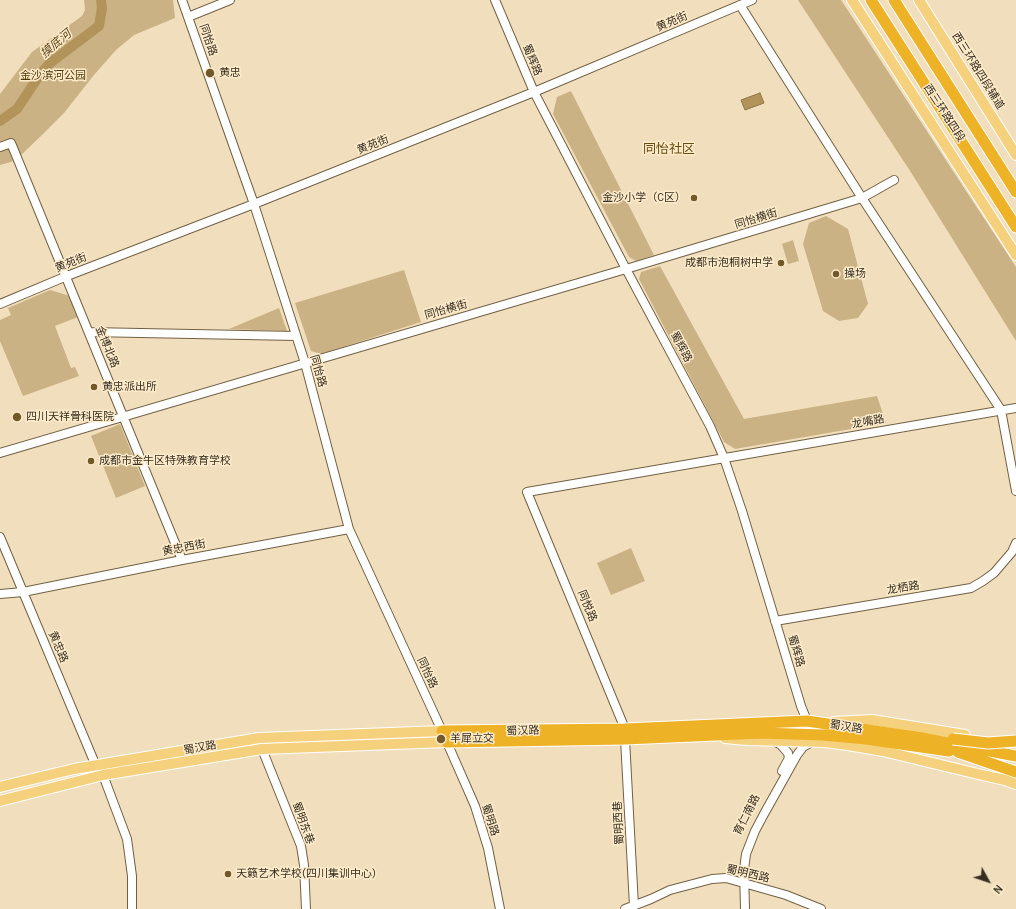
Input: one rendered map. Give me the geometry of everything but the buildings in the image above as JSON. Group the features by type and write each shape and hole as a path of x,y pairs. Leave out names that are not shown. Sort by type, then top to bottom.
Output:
{"highway":[{"name":"西三环路四段","path":"871,0 1016,227"},
{"name":"西三环路四段","path":"894,0 1016,192"},
{"name":"蜀汉路","path":"447,742 625,734 812,721 922,738 952,747"},
{"name":"蜀汉路","path":"442,731 703,735 761,733 823,735 952,747"},
{"path":"952,747 1016,740"},
{"path":"952,747 1016,756"},
{"path":"952,747 1016,763"},
{"path":"952,747 1016,772"}],"main road":[{"path":"852,0 1016,256"},
{"name":"西三环路四段辅道","path":"919,0 1016,155"},
{"path":"812,721 872,720 1016,744"},
{"name":"蜀汉路","path":"0,787 74,769 259,738 442,731"},
{"path":"703,735 747,740 814,741 883,751 1005,780 1016,784"},
{"name":"蜀汉路","path":"0,800 103,775 262,749 447,742"}],"street":[{"name":"同怡路","path":"182,0 254,204 305,363 349,529 447,742"},
{"path":"188,17 230,0"},
{"name":"蜀辉路","path":"495,0 534,92 710,426 724,458 742,511 775,621 812,721"},
{"name":"黄苑街","path":"0,304 67,276 254,204 534,92 752,0"},
{"path":"740,5 862,198 1001,410 1016,491"},
{"name":"金博北路","path":"0,147 11,143 67,276 182,560"},
{"name":"同怡横街","path":"0,453 862,198 894,180"},
{"path":"89,332 296,336"},
{"name":"龙嘴路","path":"527,492 1016,408"},
{"name":"同悦路","path":"527,492 625,734"},
{"name":"黄忠西街","path":"0,594 23,592 182,560 349,529"},
{"name":"黄忠路","path":"0,537 96,766 103,775 127,839 132,876 132,909"},
{"name":"龙栖路","path":"775,621 971,588 994,573 1012,552 1016,543"},
{"name":"蜀明西巷","path":"625,734 634,906"},
{"name":"育仁南路","path":"740,909 742,851 758,816 789,758 786,750 774,740"},
{"path":"745,909 740,882 744,870 746,854 764,814 797,755 803,747 814,741"},
{"name":"蜀明路","path":"447,742 474,806 488,848 500,909"},
{"name":"蜀明东巷","path":"262,749 301,846 304,865 306,909"},
{"name":"蜀明西路","path":"625,909 670,890 712,879 726,878 786,895 821,909"}],"green space":[{"name":"金沙滨河公园","path":"84,0 173,0 175,18 134,35 116,50 64,113 42,135 21,155 11,162 0,165 0,94 32,52 82,16 85,10"},
{"path":"798,0 841,0 1016,267 1016,341 912,174"},
{"path":"571,91 654,255 636,261 629,257 553,114 557,97"},
{"name":"操场","path":"826,216 848,229 868,304 858,318 839,321 823,311 803,244 809,223"},
{"path":"793,240 799,261 788,264 782,244"},
{"path":"660,266 744,419 877,396 886,423 735,449 724,442 639,279 641,272"},
{"path":"404,270 421,322 321,354 311,351 295,303"},
{"path":"50,290 70,296 78,317 55,326 71,368 75,367 79,376 23,396 0,341 0,320 11,315 8,308"},
{"path":"279,308 287,331 229,329"},
{"path":"120,424 145,486 116,498 91,436"},
{"path":"631,548 645,581 611,595 597,563"}],"shaded area":[{"path":"760,93 764,103 745,110 741,100"}],"waterway":[{"name":"摸底河","path":"0,121 17,109 39,76 50,63 99,26 102,8 101,0"}],"place":[{"name":"黄忠","path":"210,73"},
{"name":"金沙小学（C区）","path":"694,198"},
{"name":"成都市泡桐树中学","path":"781,263"},
{"name":"操场","path":"836,274"},
{"name":"黄忠派出所","path":"94,387"},
{"name":"四川天祥骨科医院","path":"17,417"},
{"name":"成都市金牛区特殊教育学校","path":"91,461"},
{"name":"羊犀立交","path":"441,739"},
{"name":"天籁艺术学校(四川集训中心)","path":"228,874"}],"district":[{"name":"同怡社区","path":"669,149"}]}
